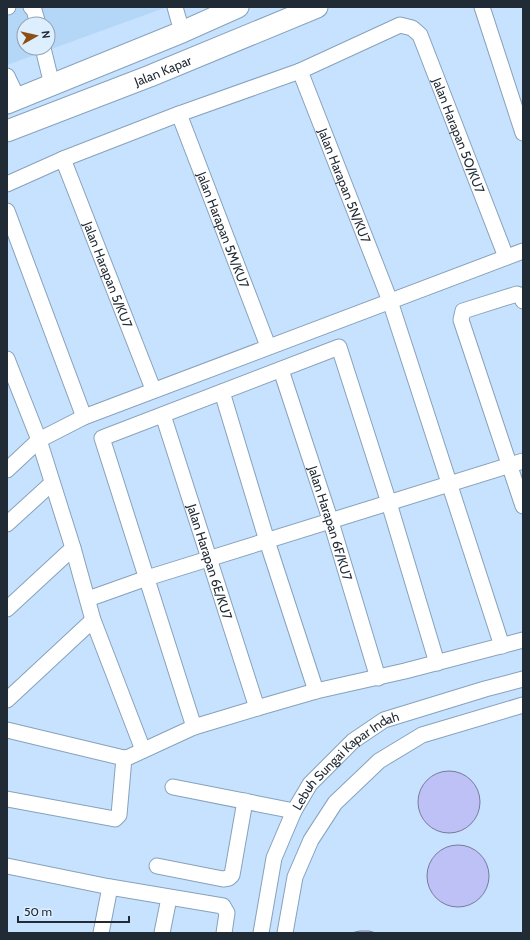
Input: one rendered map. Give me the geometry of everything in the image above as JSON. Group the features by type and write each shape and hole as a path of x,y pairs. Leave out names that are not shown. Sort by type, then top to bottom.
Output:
{"highway":[{"path":"12,101 182,32 238,7"},
{"name":"Jalan Kapar","path":"7,131 150,76 316,7"}],"street":[{"path":"31,7 34,10 36,16"},
{"path":"175,7 182,32"},
{"path":"482,7 523,133"},
{"name":"Jalan Harapan 5O/KU7","path":"300,71 400,25 412,28 420,34 506,257"},
{"path":"45,56 52,85"},
{"path":"7,184 63,159 179,114 300,71"},
{"name":"Jalan Harapan 5N/KU7","path":"300,71 390,301 502,646"},
{"path":"7,76 12,101"},
{"name":"Jalan Harapan 5M/KU7","path":"179,114 268,346"},
{"name":"Jalan Harapan 5/KU7","path":"63,159 154,389"},
{"path":"7,212 84,417"},
{"path":"7,470 39,440 84,417 154,389 523,251"},
{"path":"520,298 463,311 461,320 517,463 523,506"},
{"path":"194,727 102,438 339,347 389,503 437,663"},
{"path":"7,359 39,440 73,548 93,620 144,750"},
{"name":"Jalan Harapan 6F/KU7","path":"281,370 331,522 378,678"},
{"path":"222,392 267,541 316,691"},
{"name":"Jalan Harapan 6E/KU7","path":"163,415 257,708"},
{"path":"88,599 147,578 210,560 517,463"},
{"path":"7,524 52,483"},
{"path":"7,609 73,548"},
{"path":"7,700 93,620"},
{"path":"7,730 124,758 133,756 194,727 257,708 316,691 378,678 523,640"},
{"name":"Lebuh Sungai Kapar Indah","path":"261,933 274,858 294,811 310,784 353,741 384,720 523,679"},
{"name":"Lebuh Sungai Kapar Indah","path":"285,933 295,877 311,840 335,803 379,761 422,735 523,706"},
{"path":"7,799 114,819 119,815 124,758"},
{"path":"173,787 294,811"},
{"path":"157,866 223,879 229,878 232,875 246,801"},
{"path":"7,866 169,898 223,906 227,913 224,933"},
{"path":"101,933 110,887"},
{"path":"162,933 169,898"}],"shaded area":[{"path":"7,7 167,7 56,47 56,16 16,16 16,56 32,56 7,65"}],"building":[{"path":"443,771 455,771 471,780 478,790 480,802 478,814 471,824 455,833 443,833 432,828 423,819 418,808 418,796 423,785 432,776"},
{"path":"458,845 470,847 480,854 487,864 489,876 487,888 480,898 470,905 458,907 446,905 436,898 429,888 427,876 429,864 436,854 446,847"},
{"path":"369,931 376,933 351,933"}]}
